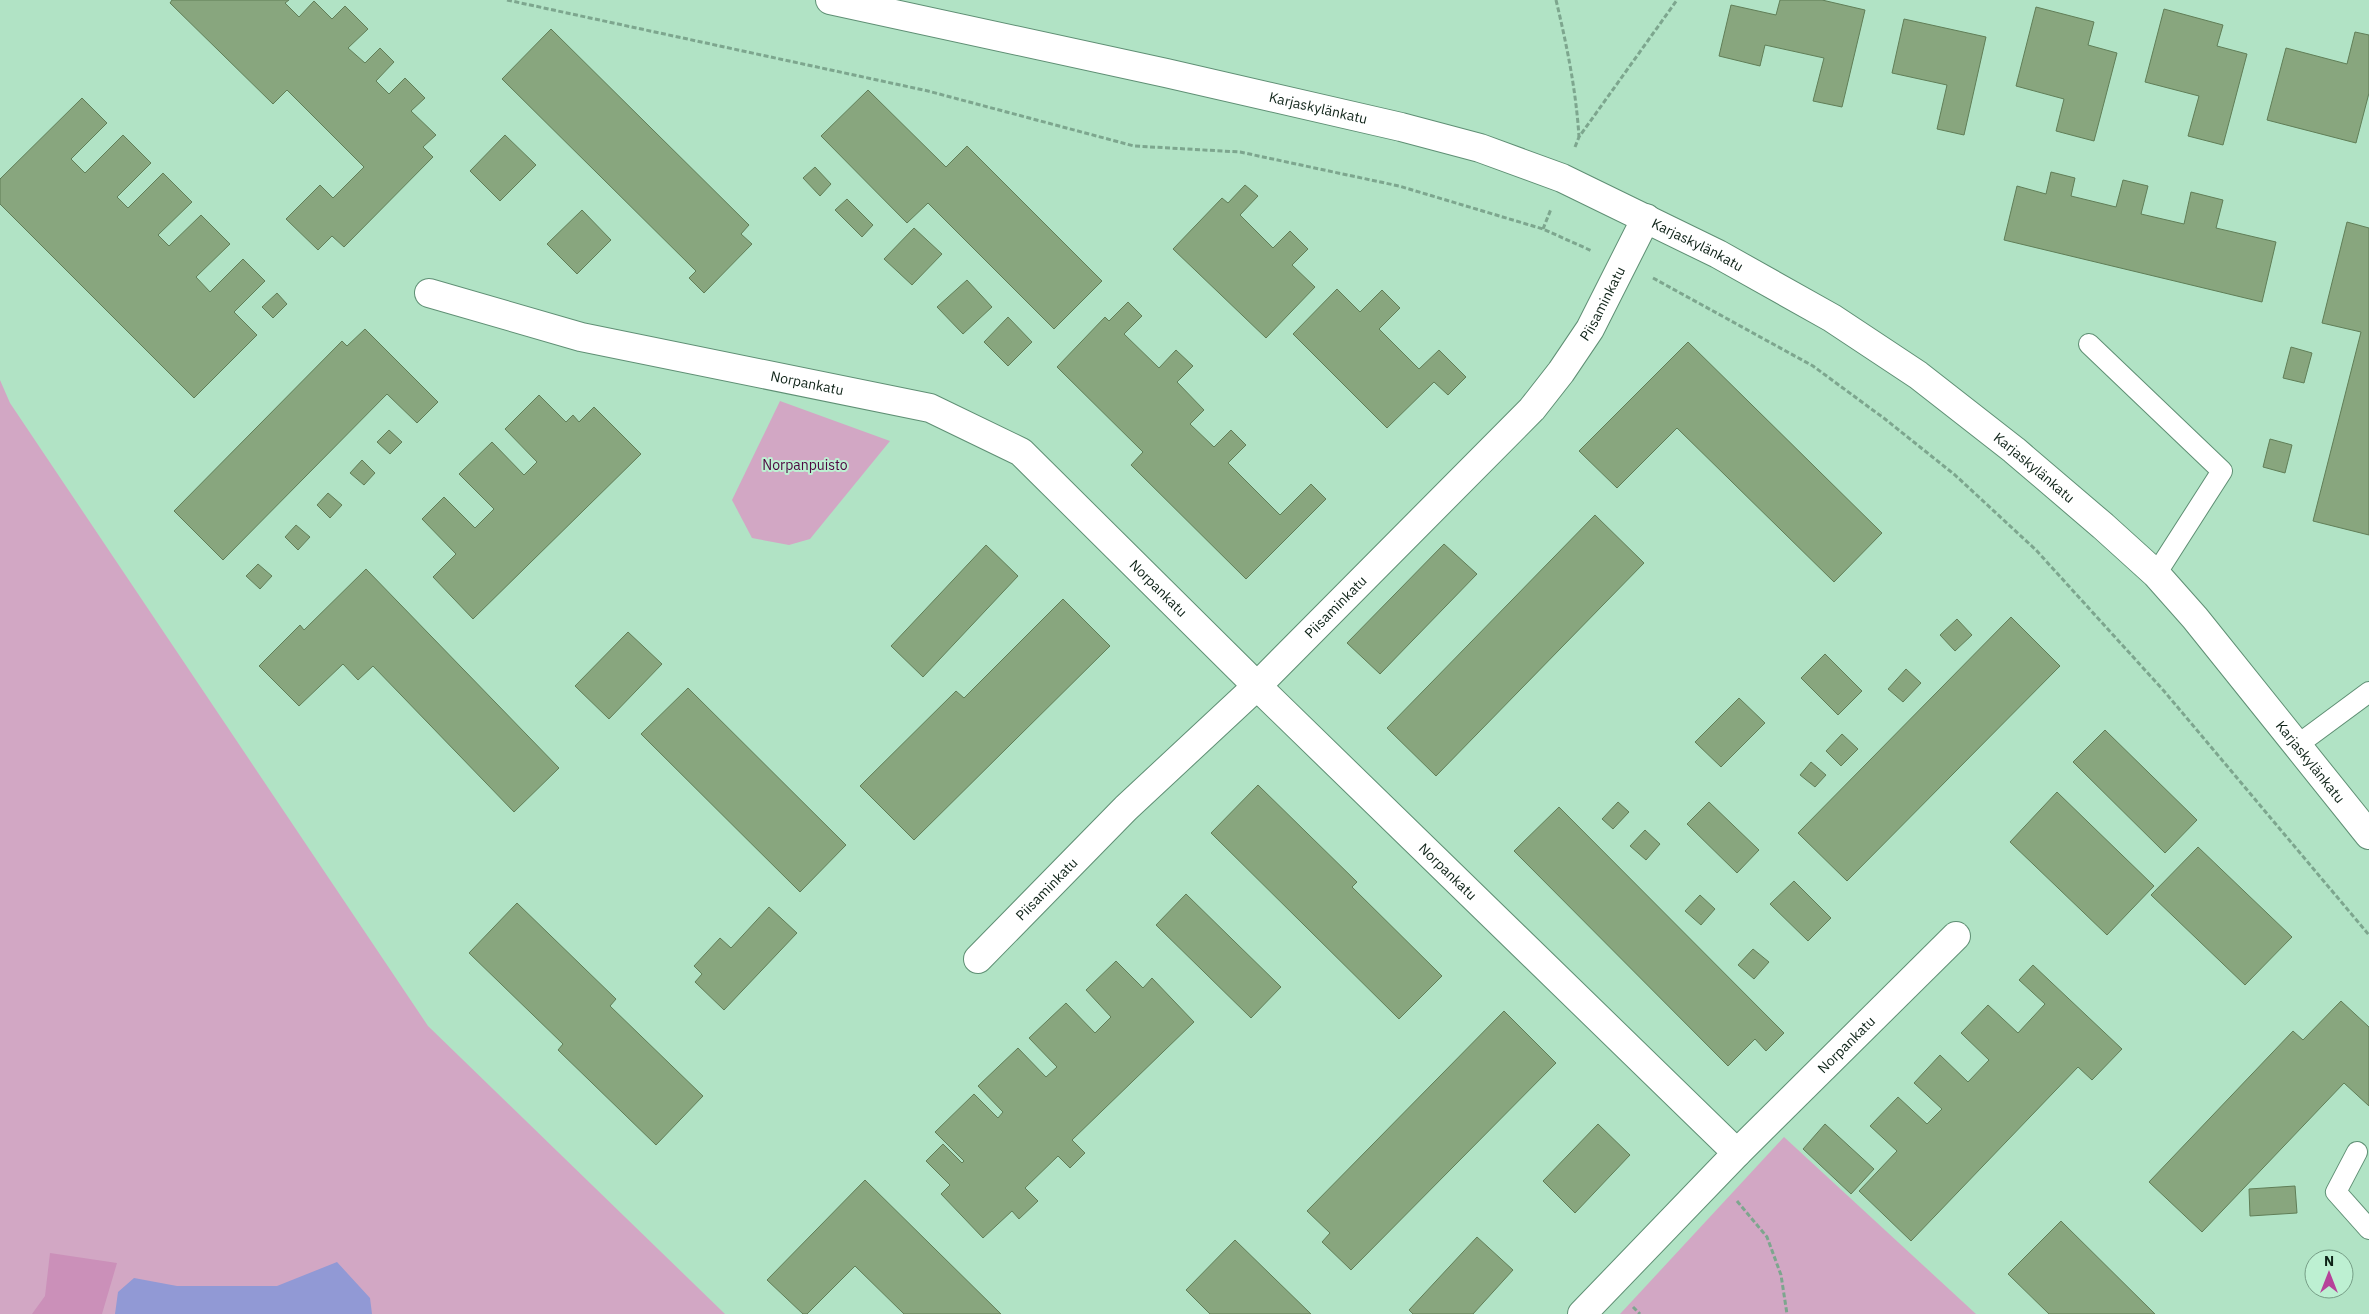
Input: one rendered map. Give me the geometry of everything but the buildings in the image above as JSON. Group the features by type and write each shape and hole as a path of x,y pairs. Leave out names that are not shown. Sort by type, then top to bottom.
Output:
{"street":[{"name":"Karjaskylänkatu","path":"830,0 1166,73 1402,127 1480,148 1562,178 1718,254 1801,300 1902,364 2014,450 2156,574 2195,618 2369,835"},
{"name":"Piisaminkatu","path":"978,959 1126,808 1257,686 1532,409 1576,351 1646,218"},
{"name":"Norpankatu","path":"429,293 581,337 930,408 1021,452 1257,686 1737,1153"},
{"name":"Norpankatu","path":"1582,1314 1737,1153 1956,936"}],"lane":[{"path":"2090,344 2222,471 2156,574"},
{"path":"2296,746 2369,692"},
{"path":"2357,1152 2336,1192 2369,1229"}],"path":[{"path":"507,0 928,91 1134,146 1240,152 1399,186 1543,229 1672,287 1814,366 1886,419 1955,475 2036,550 2164,691 2369,935"},
{"path":"1556,0 1569,51 1579,137"},
{"path":"1543,229 1579,137 1677,0"},
{"path":"1716,1176 1766,1237 1782,1275 1788,1314"}],"green space":[{"path":"0,380 10,403 428,1026 725,1314 0,1314"},
{"name":"Norpanpuisto","path":"780,401 890,441 810,539 789,545 752,538 732,500"},
{"path":"1784,1137 1976,1314 1620,1314"}],"shaded area":[{"path":"50,1253 117,1263 102,1314 32,1314 45,1296"}],"water":[{"path":"337,1262 370,1298 372,1314 115,1314 118,1292 134,1278 177,1286 277,1286"}]}
